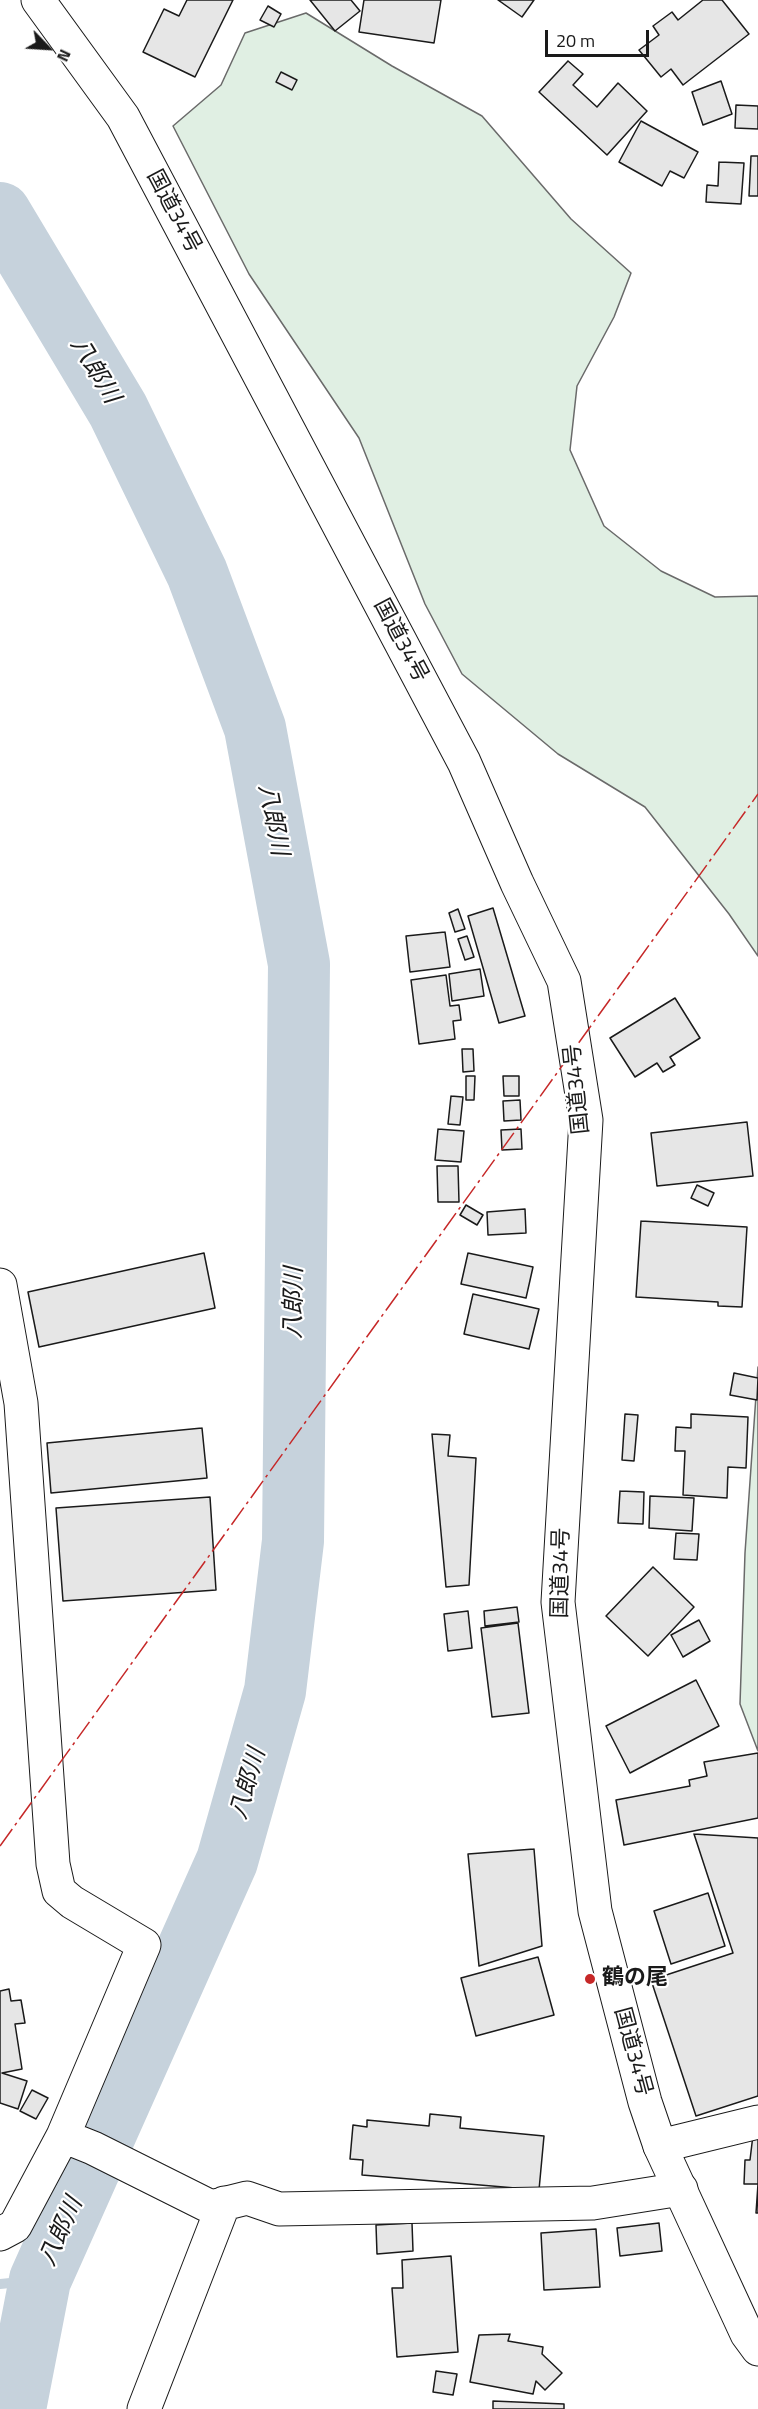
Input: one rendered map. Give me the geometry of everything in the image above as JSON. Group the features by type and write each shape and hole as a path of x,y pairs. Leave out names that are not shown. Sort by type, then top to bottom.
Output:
{"main road":[{"name":"国道34号","path":"38,0 128,128 464,762 517,883 564,981 586,1120 558,1602 595,1911 645,2102 660,2146 747,2334 758,2349"},
{"path":"0,1285 21,1403 53,1864 59,1891 72,1902 144,1945 63,2136 15,2226 0,2234"},
{"path":"660,2146 758,2122"},
{"path":"63,2136 218,2205 247,2198 279,2209 593,2204 681,2189"},
{"path":"144,2409 218,2205"}],"green space":[{"path":"306,13 392,66 482,116 571,219 631,273 614,317 577,386 570,450 604,526 661,571 715,597 758,596 758,956 729,914 645,807 558,754 462,674 425,604 359,438 249,274 173,126 221,85 245,33"},
{"path":"758,1367 758,1751 740,1704 745,1553"}],"building":[{"path":"187,0 233,0 195,77 143,52 164,9 179,16"},
{"path":"310,0 351,0 360,11 335,31"},
{"path":"364,0 441,0 434,43 359,32"},
{"path":"498,0 534,0 522,17"},
{"path":"703,0 722,0 749,34 683,85 671,69 661,77 639,50 659,35 653,26 672,12 678,20"},
{"path":"268,6 281,14 274,27 260,20"},
{"path":"568,61 583,74 573,85 597,107 618,83 647,111 607,155 539,92"},
{"path":"281,72 297,80 292,90 276,82"},
{"path":"721,81 732,114 703,125 692,92"},
{"path":"736,105 758,106 758,129 735,128"},
{"path":"641,121 698,152 684,178 670,171 662,186 619,162"},
{"path":"751,156 758,156 758,196 749,196"},
{"path":"719,162 744,163 741,204 706,202 707,185 718,186"},
{"path":"493,908 525,1016 499,1023 468,916"},
{"path":"458,909 465,929 455,932 449,913"},
{"path":"445,932 450,967 410,972 406,936"},
{"path":"467,936 474,957 465,960 458,939"},
{"path":"480,969 484,996 452,1001 449,974"},
{"path":"446,975 450,1006 459,1005 461,1020 453,1021 455,1039 419,1044 411,980"},
{"path":"675,998 700,1038 670,1057 675,1065 663,1072 657,1063 635,1077 610,1038"},
{"path":"462,1049 473,1049 474,1071 463,1072"},
{"path":"466,1076 475,1076 474,1100 466,1100"},
{"path":"503,1076 519,1076 519,1096 504,1096"},
{"path":"451,1096 463,1097 460,1125 448,1124"},
{"path":"520,1100 521,1120 504,1121 503,1101"},
{"path":"747,1122 753,1176 657,1186 651,1133"},
{"path":"438,1129 464,1131 461,1162 435,1160"},
{"path":"521,1129 522,1149 502,1150 501,1130"},
{"path":"437,1166 458,1166 459,1202 438,1202"},
{"path":"697,1185 714,1193 708,1206 691,1198"},
{"path":"466,1205 483,1215 477,1225 460,1215"},
{"path":"525,1209 526,1233 488,1235 487,1212"},
{"path":"641,1221 747,1227 742,1307 718,1306 718,1302 636,1297"},
{"path":"204,1253 215,1308 39,1347 28,1292"},
{"path":"468,1253 533,1267 526,1298 461,1284"},
{"path":"473,1294 539,1309 529,1349 464,1334"},
{"path":"734,1373 758,1378 757,1400 730,1395"},
{"path":"625,1414 638,1415 634,1461 622,1460"},
{"path":"691,1414 748,1417 746,1468 728,1467 727,1498 683,1495 685,1451 675,1451 676,1427 691,1428"},
{"path":"202,1428 207,1478 51,1493 47,1443"},
{"path":"432,1434 450,1435 448,1456 476,1458 469,1585 446,1587"},
{"path":"620,1491 644,1492 643,1524 618,1523"},
{"path":"650,1496 694,1498 692,1531 649,1528"},
{"path":"210,1497 216,1590 63,1601 56,1508"},
{"path":"676,1533 699,1534 697,1560 674,1559"},
{"path":"653,1567 694,1607 648,1656 606,1616"},
{"path":"517,1607 519,1622 485,1626 484,1611"},
{"path":"468,1611 472,1648 448,1651 444,1614"},
{"path":"699,1620 710,1641 683,1657 671,1635"},
{"path":"518,1623 529,1713 492,1717 481,1628"},
{"path":"696,1680 719,1726 630,1773 606,1726"},
{"path":"758,1753 758,1818 624,1845 616,1800 690,1786 689,1780 707,1776 704,1762"},
{"path":"694,1834 758,1838 758,2096 696,2116 651,1980 733,1953"},
{"path":"534,1849 542,1946 479,1966 468,1854"},
{"path":"708,1893 725,1946 671,1964 654,1911"},
{"path":"538,1957 554,2015 476,2036 461,1978"},
{"path":"9,1989 11,2001 21,2000 25,2023 15,2024 22,2069 2,2073 27,2081 18,2109 0,2103 0,1991"},
{"path":"32,2090 48,2098 36,2119 20,2111"},
{"path":"430,2114 461,2117 460,2128 544,2136 539,2190 362,2175 363,2160 350,2159 353,2125 367,2127 367,2120 429,2126"},
{"path":"753,2135 758,2135 758,2184 744,2184 745,2160 750,2160"},
{"path":"758,2184 758,2213 756,2213"},
{"path":"412,2223 413,2251 377,2254 376,2225"},
{"path":"659,2223 662,2251 620,2256 617,2228"},
{"path":"596,2229 600,2287 544,2290 541,2233"},
{"path":"451,2256 458,2352 397,2357 392,2288 403,2288 402,2260"},
{"path":"510,2334 508,2341 543,2347 542,2354 562,2373 545,2390 536,2381 533,2394 470,2382 479,2335"},
{"path":"436,2371 457,2374 453,2395 433,2392"},
{"path":"493,2401 564,2404 564,2409 493,2409"}],"waterway":[{"name":"八郎川","path":"0,213 118,410 197,573 255,728 299,964 293,1541 275,1691 227,1861 40,2280 15,2409"},
{"path":"0,2284 40,2280"}],"power":[{"path":"0,1846 758,794"}],"place":[{"name":"鶴の尾","path":"590,1979"}]}
